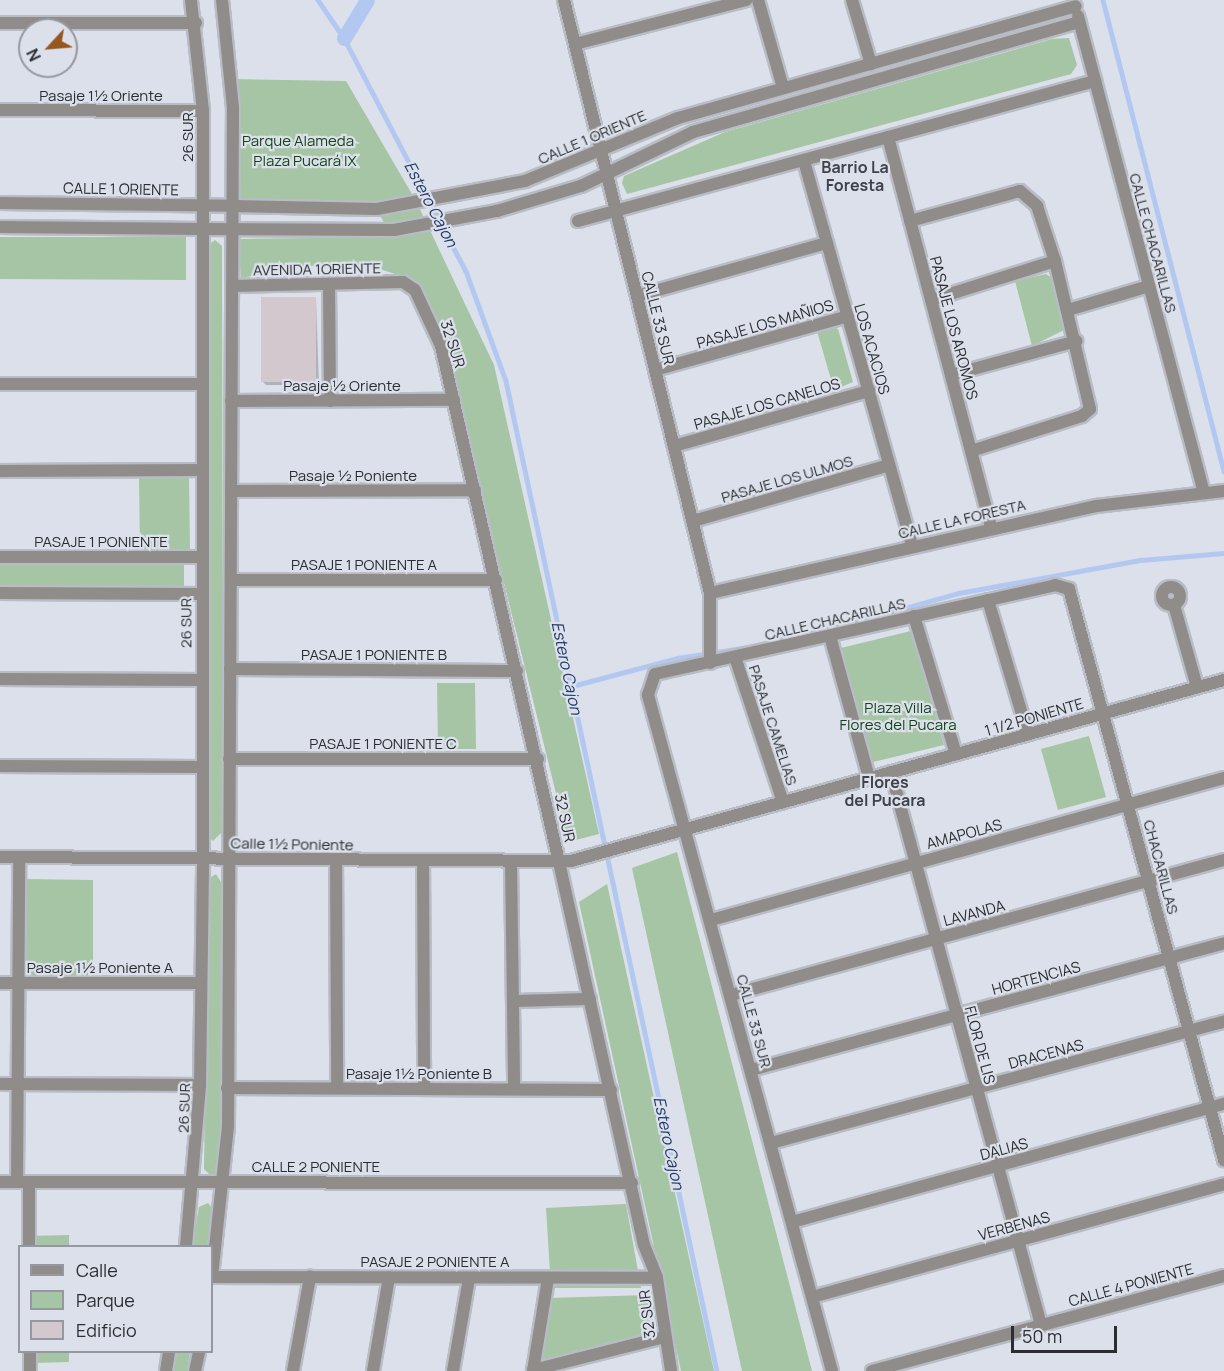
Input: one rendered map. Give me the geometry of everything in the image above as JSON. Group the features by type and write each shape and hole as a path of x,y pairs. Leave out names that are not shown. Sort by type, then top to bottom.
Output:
{"street":[{"name":"26 SUR","path":"186,1245 195,1182 200,1085 203,858 201,556 203,111 196,23 190,0"},
{"path":"213,1268 224,1182 227,1088 231,580 233,108 222,0"},
{"name":"CALLE 33 SUR","path":"564,0 710,592 710,663"},
{"path":"575,44 746,0"},
{"path":"758,0 783,88"},
{"path":"852,0 871,64"},
{"name":"CALLE 1 ORIENTE","path":"0,203 202,206 404,205 458,196 525,181 678,118 871,64 1075,3"},
{"name":"CALLE CHACARILLAS","path":"1075,3 1149,286 1215,492"},
{"path":"0,227 231,230 413,228 469,218 553,197 693,132 1079,22"},
{"path":"0,23 196,23"},
{"path":"578,221 1095,81"},
{"name":"Pasaje 1½ Oriente","path":"0,110 203,111"},
{"name":"PASAJE LOS AROMOS","path":"888,137 991,527"},
{"name":"LOS ACACIOS","path":"804,161 912,545"},
{"path":"910,221 1012,192 1027,193 1037,206 1068,310 1092,404 1087,414 971,451"},
{"path":"637,296 827,243"},
{"path":"931,300 1055,261"},
{"name":"AVENIDA 1ORIENTE","path":"232,286 403,282"},
{"name":"32 SUR","path":"403,282 415,290 435,331 454,400 538,759 644,1245 657,1278 664,1337 671,1371"},
{"path":"329,285 330,401"},
{"path":"1068,310 1149,286"},
{"name":"PASAJE LOS MAÑIOS","path":"655,370 848,316"},
{"path":"951,375 1076,341"},
{"path":"0,384 202,384"},
{"name":"PASAJE LOS CANELOS","path":"674,446 868,391"},
{"name":"Pasaje ½ Oriente","path":"231,401 454,400"},
{"name":"PASAJE LOS ULMOS","path":"693,521 890,465"},
{"path":"0,471 202,470"},
{"name":"Pasaje ½ Poniente","path":"231,491 475,490"},
{"name":"CALLE LA FORESTA","path":"710,592 991,527 1096,506 1215,492"},
{"name":"PASAJE 1 PONIENTE","path":"0,556 201,556"},
{"name":"PASAJE 1 PONIENTE A","path":"231,580 496,580"},
{"name":"CALLE CHACARILLAS","path":"650,679 664,670 710,663 914,616 1064,586"},
{"name":"CHACARILLAS","path":"1064,586 1078,608 1224,1160"},
{"path":"0,593 201,594"},
{"path":"988,600 1028,734"},
{"path":"1174,605 1197,687"},
{"path":"914,616 956,754"},
{"path":"830,636 869,778"},
{"name":"PASAJE CAMELIAS","path":"735,657 783,802"},
{"name":"PASAJE 1 PONIENTE B","path":"230,669 517,670"},
{"path":"0,679 201,680"},
{"name":"CALLE 33 SUR","path":"650,679 648,695 687,829 832,1371"},
{"name":"1 1/2 PONIENTE","path":"584,858 1224,680"},
{"name":"PASAJE 1 PONIENTE C","path":"229,759 538,759"},
{"path":"0,766 201,767"},
{"name":"FLOR DE LIS","path":"891,772 1041,1325"},
{"name":"AMAPOLAS","path":"711,920 1224,778"},
{"name":"Calle 1½ Poniente","path":"0,857 511,862 559,862 584,858"},
{"path":"19,857 18,1084 29,1245"},
{"path":"336,859 337,1088"},
{"path":"423,860 424,1089"},
{"name":"LAVANDA","path":"731,995 1224,860"},
{"path":"511,862 513,1089"},
{"name":"HORTENCIAS","path":"751,1070 1224,943"},
{"name":"Pasaje 1½ Poniente A","path":"0,983 200,983"},
{"path":"513,1001 590,999"},
{"name":"DRACENAS","path":"771,1143 1224,1022"},
{"path":"0,1084 200,1085"},
{"name":"Pasaje 1½ Poniente B","path":"227,1088 611,1090"},
{"name":"DALIAS","path":"792,1222 1224,1104"},
{"name":"CALLE 2 PONIENTE","path":"0,1182 632,1182"},
{"name":"VERBENAS","path":"812,1296 1224,1184"},
{"name":"PASAJE 2 PONIENTE A","path":"213,1276 657,1278"},
{"name":"CALLE 4 PONIENTE","path":"872,1371 897,1368 1041,1325 1224,1276"},
{"path":"293,1371 310,1277"},
{"path":"373,1371 389,1277"},
{"path":"453,1371 469,1278"},
{"path":"548,1278 533,1371 664,1337"},
{"path":"30,1353 30,1371"},
{"path":"166,1371 169,1353"},
{"path":"195,1371 199,1353"}],"green space":[{"path":"1069,38 1077,65 1071,74 627,194 622,183 624,176 725,132 1052,39"},
{"name":"Parque Alameda","path":"229,79 346,81 416,201 494,365 599,834 568,842 443,336 414,280 370,266 263,266 262,274 241,278 238,239 392,237 377,210 229,200"},
{"path":"0,237 186,237 186,280 0,279"},
{"path":"215,240 222,246 223,831 213,841 207,835 208,245"},
{"path":"1046,274 1053,279 1064,330 1032,346 1015,281"},
{"path":"831,326 838,329 853,382 834,390 817,331"},
{"path":"139,476 189,476 190,549 140,550"},
{"path":"184,559 184,589 0,589 0,560"},
{"name":"Plaza Villa Flores del Pucara","path":"911,631 944,745 873,762 841,648"},
{"path":"437,683 475,683 476,749 438,749"},
{"path":"1089,736 1106,797 1058,810 1041,749"},
{"path":"677,852 812,1371 742,1371 632,868"},
{"path":"216,874 224,887 223,1079 219,1173 211,1176 204,1169 208,879"},
{"path":"24,879 93,880 93,978 23,977"},
{"path":"607,884 714,1371 681,1371 579,902"},
{"path":"208,1203 213,1209 207,1245 192,1245 199,1207"},
{"path":"626,1204 641,1288 551,1288 546,1208"},
{"path":"69,1235 69,1245 31,1245 31,1236"},
{"path":"648,1295 656,1334 540,1364 549,1298"},
{"path":"33,1353 69,1353 69,1362 34,1363"},
{"path":"175,1353 190,1353 187,1371 172,1371"}],"building":[{"path":"261,297 316,297 316,382 261,382"}],"waterway":[{"name":"Estero Cajon","path":"318,0 344,38 466,271 506,381 717,1371"},
{"path":"344,38 367,0"},
{"path":"1103,0 1224,472"},
{"path":"819,632 959,593 1141,560 1224,553"},
{"path":"572,686 678,658 761,645"}],"district":[{"name":"Barrio La Foresta","path":"855,176"},
{"name":"Flores del Pucara","path":"885,791"}],"park label":[{"name":"Plaza Pucará IX","path":"305,161"}]}
